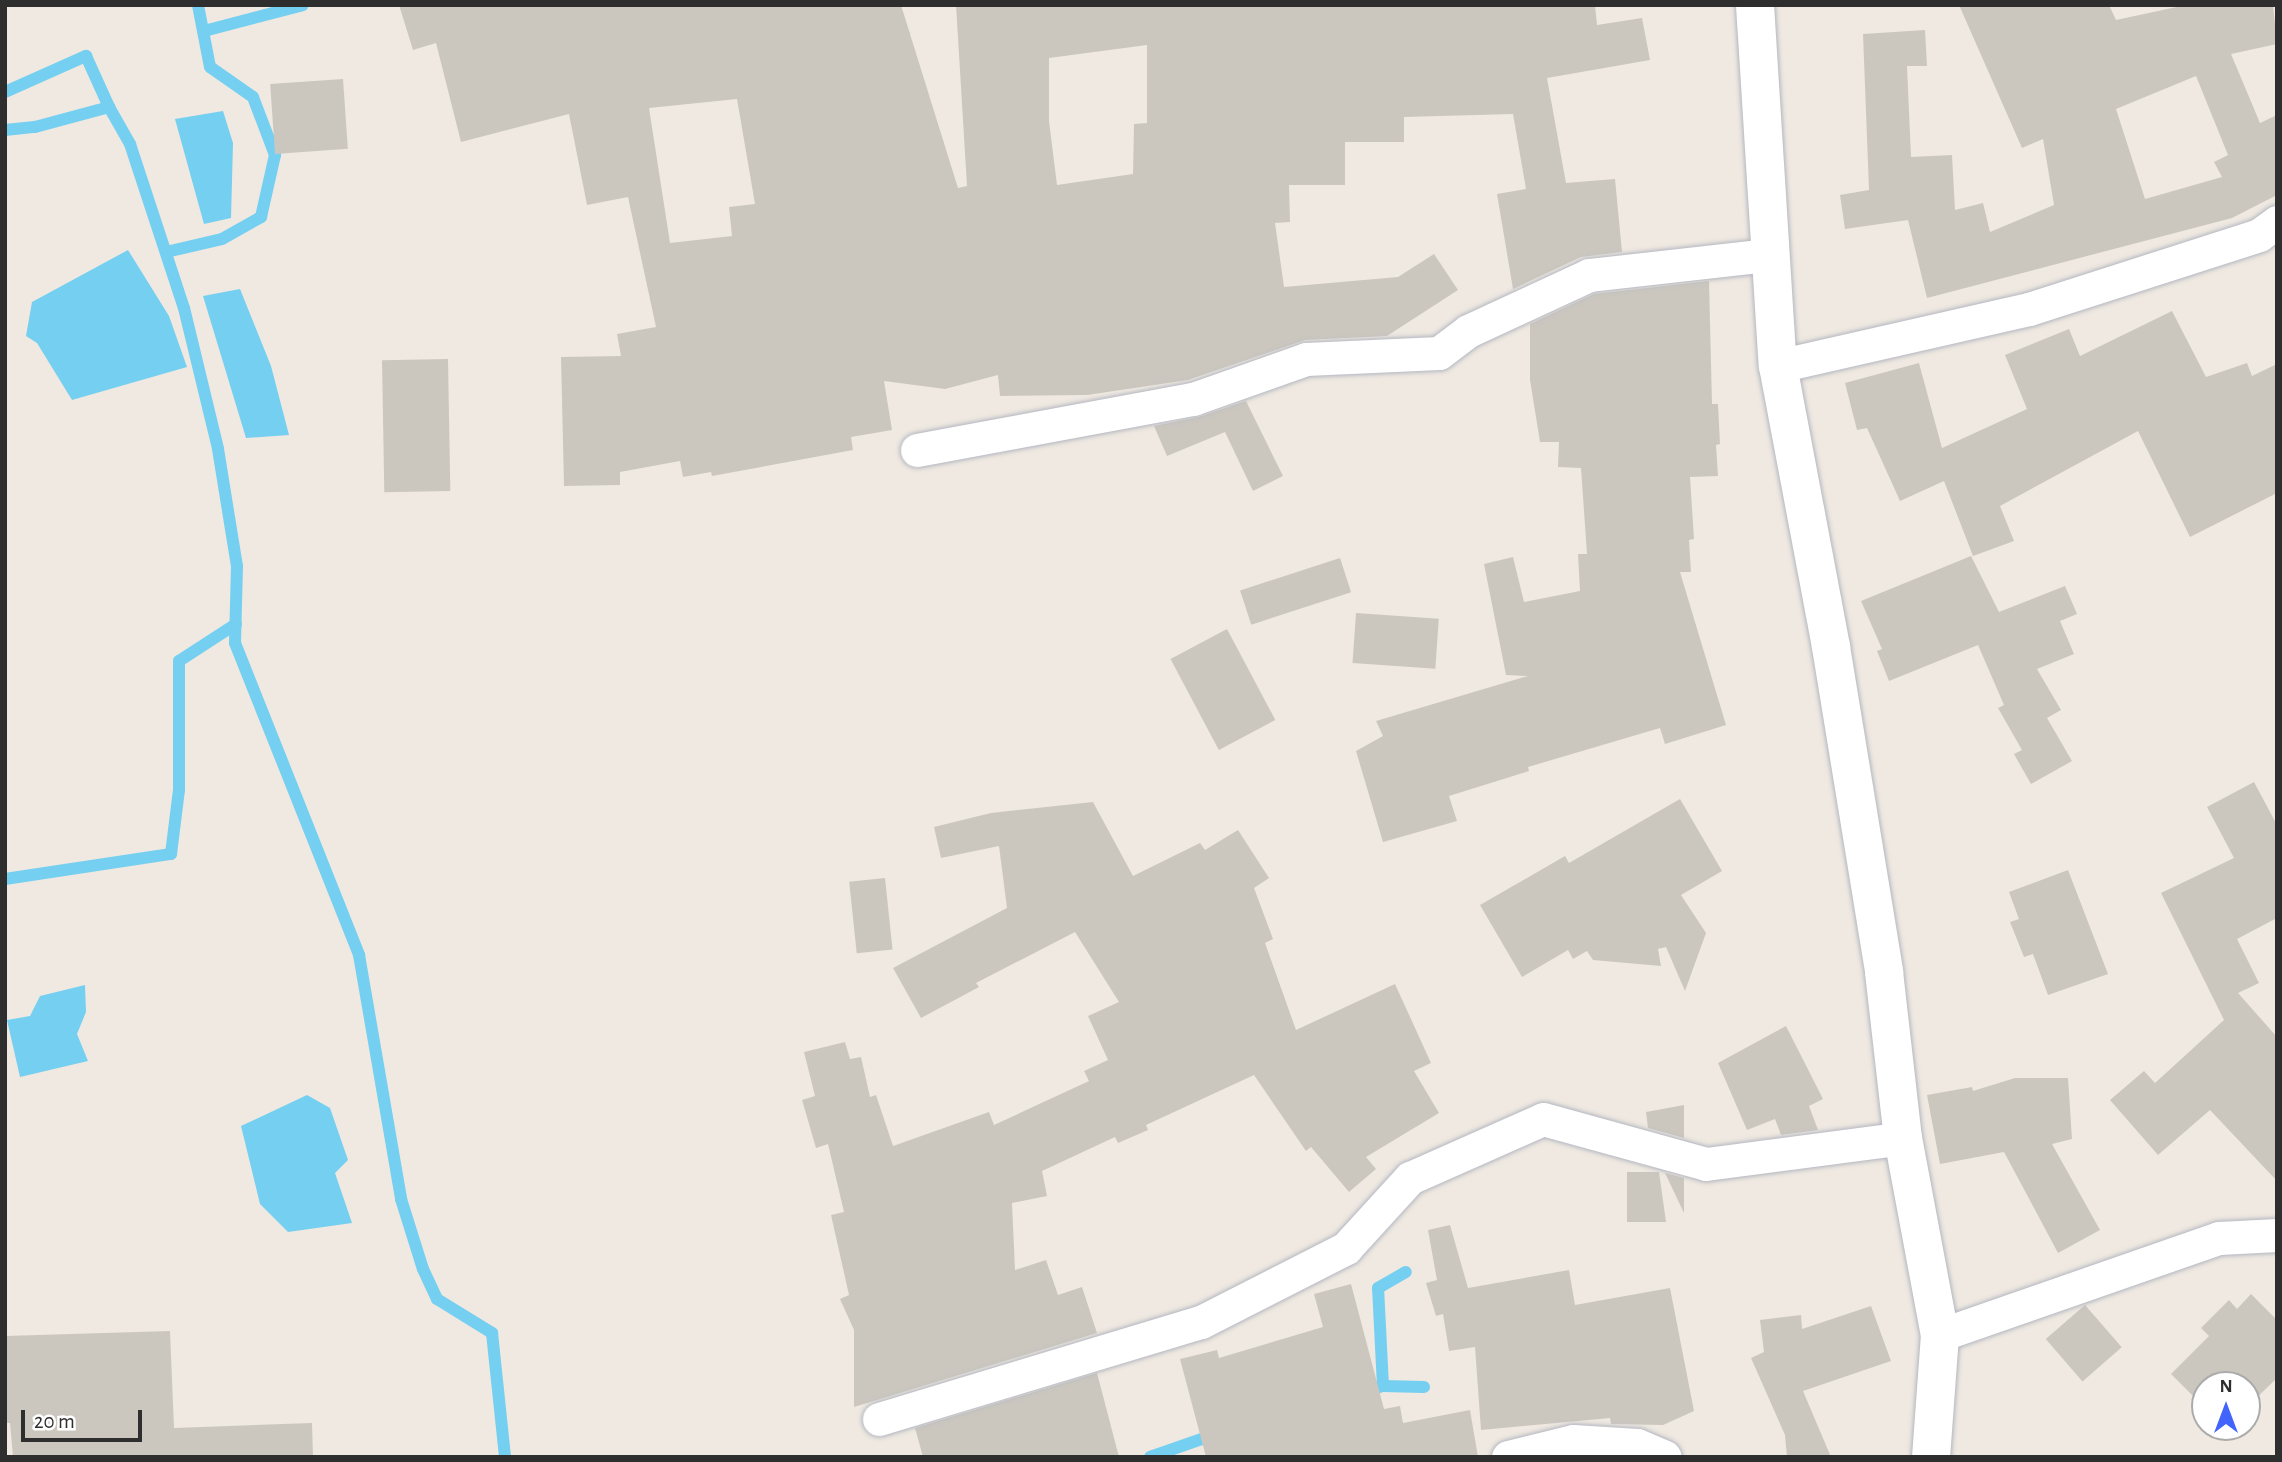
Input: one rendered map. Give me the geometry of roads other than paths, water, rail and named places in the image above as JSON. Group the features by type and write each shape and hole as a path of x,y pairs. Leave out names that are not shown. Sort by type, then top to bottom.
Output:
{"street":[{"path":"1755,5 1768,255 1778,366 1882,959 1903,1138 1940,1335 1931,1457"},
{"path":"1778,366 2029,309 2271,237"},
{"path":"917,450 1193,399 1306,359 1439,353 1468,331 1589,275 1768,255"},
{"path":"879,1419 1201,1322 1346,1248 1409,1178 1543,1119 1706,1164 1903,1138"},
{"path":"1940,1335 2220,1238 2277,1236"},
{"path":"1508,1457 1573,1441 1637,1445 1665,1457"}],"water":[{"path":"223,111 233,143 231,218 204,224 175,119"},
{"path":"128,250 169,316 187,367 72,400 37,343 26,336 32,302"},
{"path":"240,289 271,366 289,435 246,438 203,296"},
{"path":"85,985 86,1012 77,1034 88,1061 20,1077 7,1020 30,1016 40,996"},
{"path":"307,1095 330,1108 348,1160 335,1173 352,1223 288,1232 260,1204 241,1126"}],"waterway":[{"path":"166,252 222,239 261,217 275,155 253,97 210,67 198,5"},
{"path":"204,31 303,5"},
{"path":"5,92 86,56 109,107"},
{"path":"5,130 35,127 109,107 130,144 184,308 218,449 237,566 235,643 359,955 401,1199 423,1269 437,1299 492,1333 505,1457"},
{"path":"5,879 171,854 179,790 179,661 236,624"},
{"path":"1383,1386 1378,1288 1406,1272"},
{"path":"1364,1392 1383,1386 1424,1387"},
{"path":"1150,1457 1216,1434"}]}
